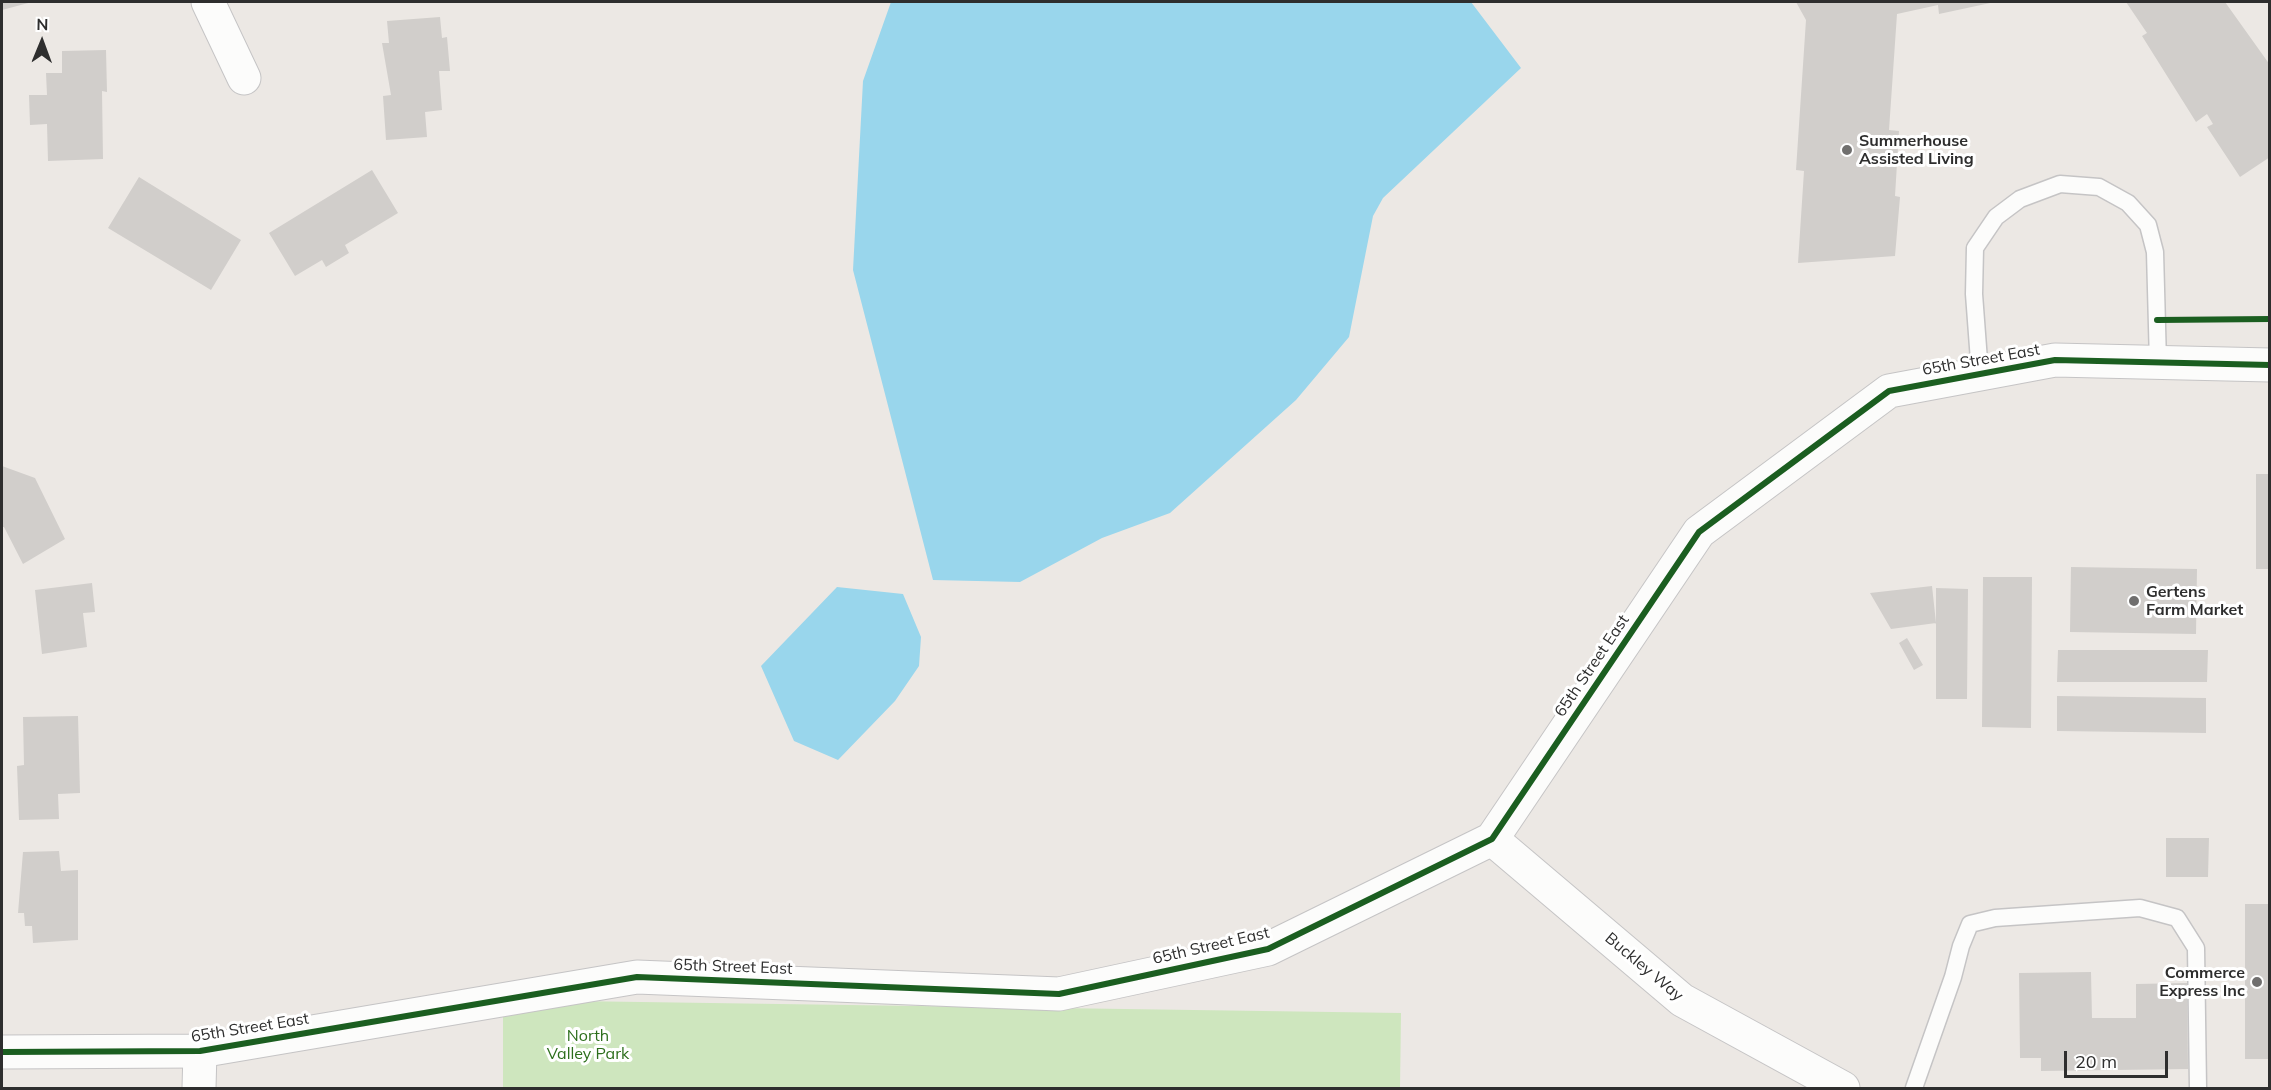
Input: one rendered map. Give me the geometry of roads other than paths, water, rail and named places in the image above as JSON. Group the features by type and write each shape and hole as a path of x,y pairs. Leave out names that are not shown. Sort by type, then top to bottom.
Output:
{"street":[{"path":"208,2 244,78"},
{"name":"65th Street East","path":"2,1052 200,1051 638,977 1059,994 1268,949 1492,839 1699,532 1888,391 2055,360 2270,366"},
{"name":"Buckley Way","path":"1492,839 1682,999 1843,1089"},
{"path":"199,1089 200,1051"}],"lane":[{"path":"1980,374 1974,294 1975,248 1996,217 2019,199 2060,184 2099,187 2128,203 2148,225 2155,252 2158,363"},
{"path":"1914,1089 1970,924 1995,918 2140,908 2177,918 2196,948 2198,1089"}],"water":[{"path":"891,2 1471,2 1521,68 1383,198 1373,216 1349,337 1296,400 1170,513 1102,538 1020,582 933,580 853,270 863,81"},
{"path":"837,587 903,594 921,637 919,666 895,701 838,760 794,741 761,666"}],"place":[{"name":"Summerhouse Assisted Living","path":"1847,150"},
{"name":"Gertens Farm Market","path":"2134,601"},
{"name":"Commerce Express Inc","path":"2257,982"}],"park label":[{"name":"North Valley Park","path":"588,1045"}]}
